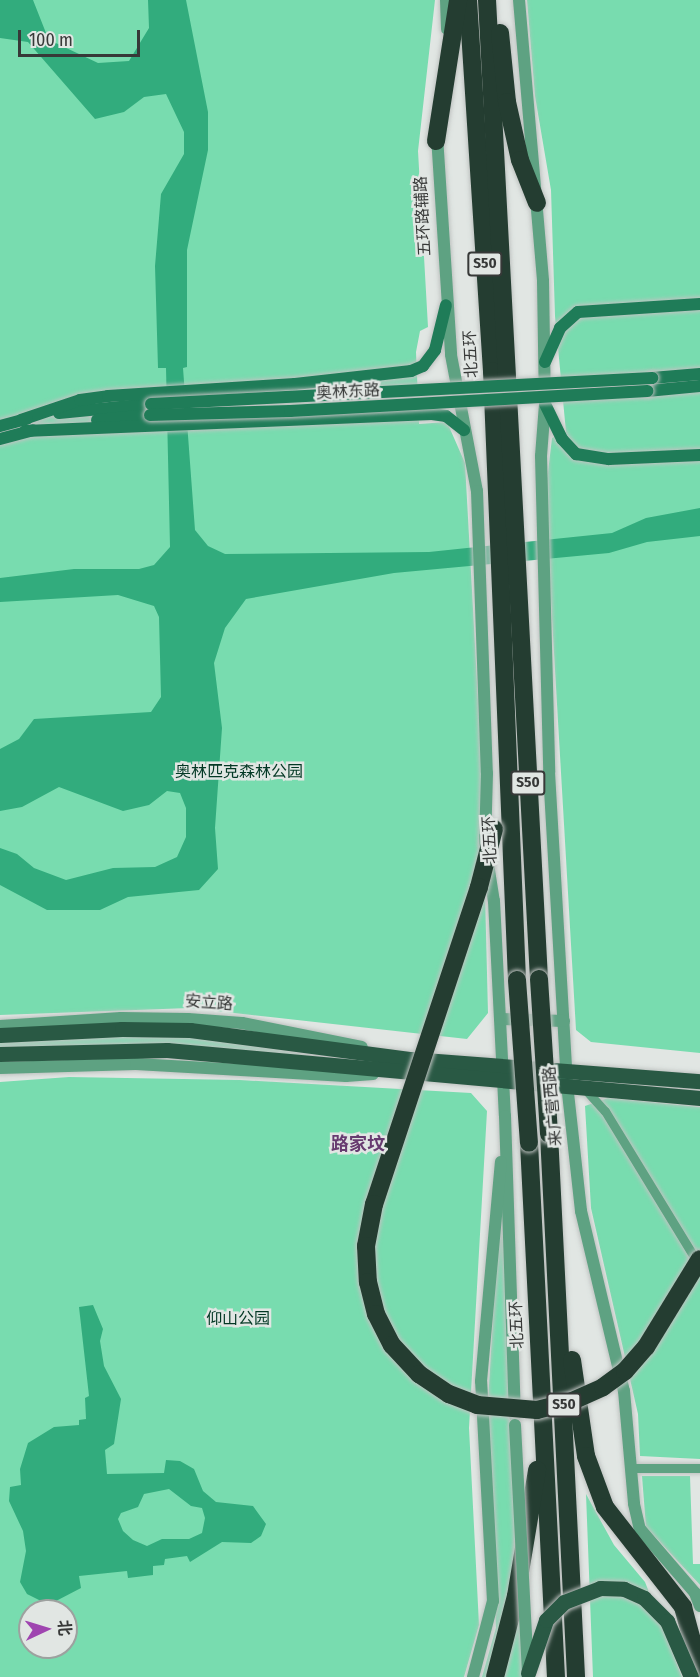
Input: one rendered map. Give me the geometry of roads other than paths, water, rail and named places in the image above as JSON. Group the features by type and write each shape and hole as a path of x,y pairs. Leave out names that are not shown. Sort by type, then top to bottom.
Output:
{"highway":[{"path":"436,141 458,0"},
{"name":"北五环","path":"468,0 492,371 505,527"},
{"name":"北五环","path":"487,0 508,588 539,979 558,1263 576,1677"},
{"path":"496,0 507,102 520,160 537,203"},
{"name":"北五环","path":"508,588 505,756 517,980 530,1143 555,1677"},
{"path":"505,756 494,829 479,887 374,1204 366,1246 368,1282 376,1314 392,1345 419,1374 449,1394 477,1405 537,1410 570,1402 603,1387 624,1371 646,1347 700,1259"},
{"path":"558,1263 586,1456 604,1507 683,1607 692,1640 696,1677"},
{"path":"495,1677 516,1596 543,1436"}],"main road":[{"path":"546,362 560,328 578,312 700,304"},
{"path":"23,426 153,408 192,390 295,384 403,372 423,366 435,350 446,305"},
{"path":"397,417 406,407 406,378 403,372"},
{"name":"奥林东路","path":"0,439 23,426 71,410 153,408 700,374"},
{"name":"奥林东路","path":"153,408 290,411 700,386"},
{"path":"545,404 562,439 576,454 609,459 700,455"},
{"path":"153,408 189,422 446,416 464,430"},
{"name":"奥林东路","path":"0,426 23,426"},
{"name":"安立路","path":"0,1035 122,1029 190,1030 411,1065"},
{"name":"安立路","path":"0,1054 167,1050 411,1065 503,1071 700,1098"},
{"name":"安立路","path":"572,1080 700,1081"},
{"path":"528,1675 546,1620 564,1602 600,1588 624,1589 652,1605 667,1621 691,1677"}],"street":[{"name":"五环路辅路","path":"446,0 448,33 436,141 446,305 464,430 477,491 487,773 484,839 494,901 505,1116"},
{"name":"来广营西路","path":"519,0 537,203 546,362 541,456 549,772 564,1021 572,1080 580,1211 624,1391 630,1468 640,1529 695,1593 700,1606"},
{"name":"安立路","path":"0,1026 121,1018 188,1019 297,1033 411,1065"},
{"path":"501,1019 564,1021"},
{"name":"安立路","path":"0,1068 175,1065 346,1076 411,1065"},
{"path":"572,1080 605,1111 700,1267"},
{"path":"505,1116 515,1425 528,1675"},
{"path":"473,1677 493,1601 481,1381 505,1116"},
{"path":"630,1468 700,1468"}],"district":[{"name":"路家坟","path":"358,1144"}],"park label":[{"name":"奥林匹克森林公园","path":"239,772"},
{"name":"仰山公园","path":"238,1319"}]}
